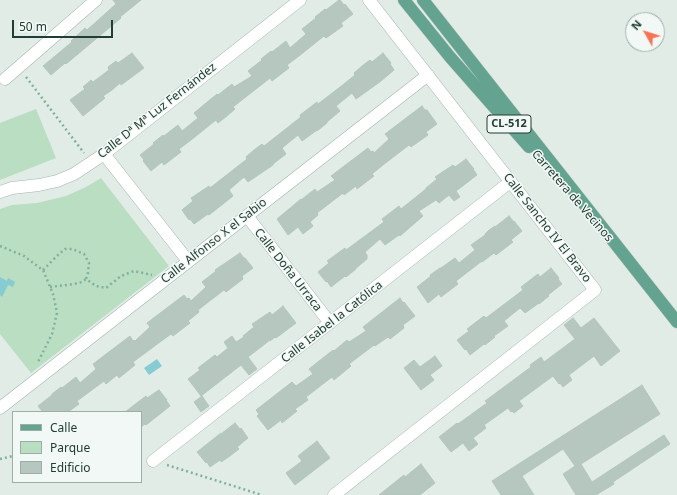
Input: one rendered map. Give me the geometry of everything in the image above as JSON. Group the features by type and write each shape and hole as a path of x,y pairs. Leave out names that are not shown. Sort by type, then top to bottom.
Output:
{"main road":[{"path":"396,0 409,17 450,57"},
{"name":"Carretera de Vecinos","path":"404,0 450,57 616,245"},
{"path":"413,0 441,34 469,58"},
{"name":"Carretera de Vecinos","path":"423,0 677,322"}],"street":[{"path":"5,79 96,0"},
{"name":"Calle Dª Mª Luz Fernández","path":"0,192 12,188 40,185 57,181 74,174 104,154 300,0"},
{"name":"Calle Sancho IV El Bravo","path":"334,495 595,290 369,0"},
{"name":"Calle Alfonso X el Sabio","path":"0,408 428,75"},
{"path":"104,154 188,261"},
{"name":"Calle Isabel la Católica","path":"153,461 510,182"},
{"name":"Calle Doña Urraca","path":"247,216 330,323"}],"path":[{"path":"18,68 91,162"},
{"path":"0,246 24,256 43,270 53,294 57,313 52,334 37,365 43,374"},
{"path":"43,270 65,249 72,249 84,254 89,263 86,279 82,282 50,287"},
{"path":"86,279 96,286 106,288 122,276 134,271 152,275 161,283"},
{"path":"0,459 12,456"},
{"path":"153,461 262,495"}],"green space":[{"path":"36,109 56,158 0,180 0,123"},
{"path":"101,178 169,266 31,373 0,334 0,209 12,205 37,203 66,196"}],"water":[{"path":"0,277 7,281 8,278 15,282 13,287 8,285 2,297 0,295"},
{"path":"157,359 162,366 149,375 144,368"}],"building":[{"path":"113,0 141,0 51,75 43,66 72,42 71,41 85,28 87,30 116,4"},
{"path":"339,0 344,5 345,4 353,14 341,23 343,26 326,38 324,36 287,65 289,68 272,81 270,78 233,107 235,109 227,116 218,123 216,120 179,149 181,152 164,165 162,162 151,171 140,155 154,144 153,143 178,125 182,131 198,118 194,113 217,94 218,95 232,84 234,87 252,76 248,71 271,51 272,52 286,41 290,48 306,34 302,29 325,9 326,10"},
{"path":"132,53 144,68 103,96 105,98 83,116 70,100 85,89 83,87 91,80 93,82 109,70 108,67 116,61 118,63"},
{"path":"383,53 391,63 390,64 394,70 356,99 352,93 336,106 340,111 317,131 302,141 298,135 282,148 286,154 273,165 248,182 244,177 229,190 233,196 209,215 208,214 194,224 190,219 189,220 182,210 193,201 191,198 209,186 210,188 247,159 246,157 254,150 262,144 264,146 301,117 300,115 317,102 318,104 344,84 355,75 354,73 362,66 370,60 372,62"},
{"path":"422,106 425,110 427,110 437,124 426,132 428,135 411,147 409,145 372,174 374,176 357,189 356,186 344,195 343,193 317,213 318,215 310,222 313,226 303,234 298,227 288,235 277,219 315,189 317,192 335,180 331,176 368,148 374,153 389,139 385,134"},
{"path":"466,159 477,175 456,191 460,197 454,201 449,195 439,203 436,200 419,211 423,216 400,236 399,235 385,245 380,239 365,252 367,259 346,277 345,276 331,287 327,281 326,282 318,272 329,263 327,261 345,248 346,250 384,222 382,219 399,206 401,209 437,179 435,177 453,165 455,167"},
{"path":"509,216 522,231 511,240 513,242 496,255 494,253 482,261 456,281 458,284 441,297 439,294 428,303 417,287 431,276 430,275 455,258 459,263 475,250 471,245"},
{"path":"240,253 253,268 242,276 243,279 226,292 224,290 198,310 199,312 188,321 190,323 173,336 171,334 133,362 135,365 119,378 117,375 106,384 104,381 77,401 79,404 69,411 42,411 38,406 76,377 80,383 96,369 93,364 130,336 133,341 135,341 150,327 147,323 184,295 191,301 206,287 202,282 216,271 215,270"},
{"path":"551,268 562,284 539,304 525,313 520,308 504,321 508,326 470,355 457,340 469,331 467,329 484,316 486,318 523,290 521,287 538,274 540,277"},
{"path":"400,298 415,316 403,325 404,328 390,339 388,337 375,346 374,345 349,364 351,366 334,380 332,377 306,397 308,400 295,409 297,411 282,423 281,420 268,430 257,416 259,414 256,410 292,382 296,386 313,374 309,369 347,340 349,342 366,331 363,327"},
{"path":"283,306 296,323 248,357 257,369 249,375 241,365 201,396 188,379 200,370 198,368 215,355 217,357 228,348 224,342 232,336 236,342 244,337 243,336 254,327 252,324 270,312 272,315"},
{"path":"573,318 581,328 594,318 620,351 601,366 594,356 569,375 572,380 563,387 553,376 519,401 523,406 514,413 508,408 484,425 486,428 473,438 478,444 469,451 463,443 451,452 439,437 487,403 485,401 531,367 530,365 541,357 544,362 575,339 564,325"},
{"path":"435,356 442,366 430,375 434,380 421,390 404,368 414,360 420,367"},
{"path":"642,385 660,414 581,464 592,482 664,435 670,444 596,495 576,495 563,474 575,466 563,449 522,476 534,495 501,495 492,481"},
{"path":"159,390 170,406 146,425 145,424 142,426 142,411 126,411 146,396 147,398"},
{"path":"202,396 209,406 201,412 194,402"},
{"path":"235,423 240,429 241,428 248,438 237,447 239,449 230,456 221,462 220,460 210,467 197,452"},
{"path":"317,441 330,458 295,485 286,473 302,461 298,456"},
{"path":"421,464 435,483 420,495 379,495 404,475 405,477"}]}
